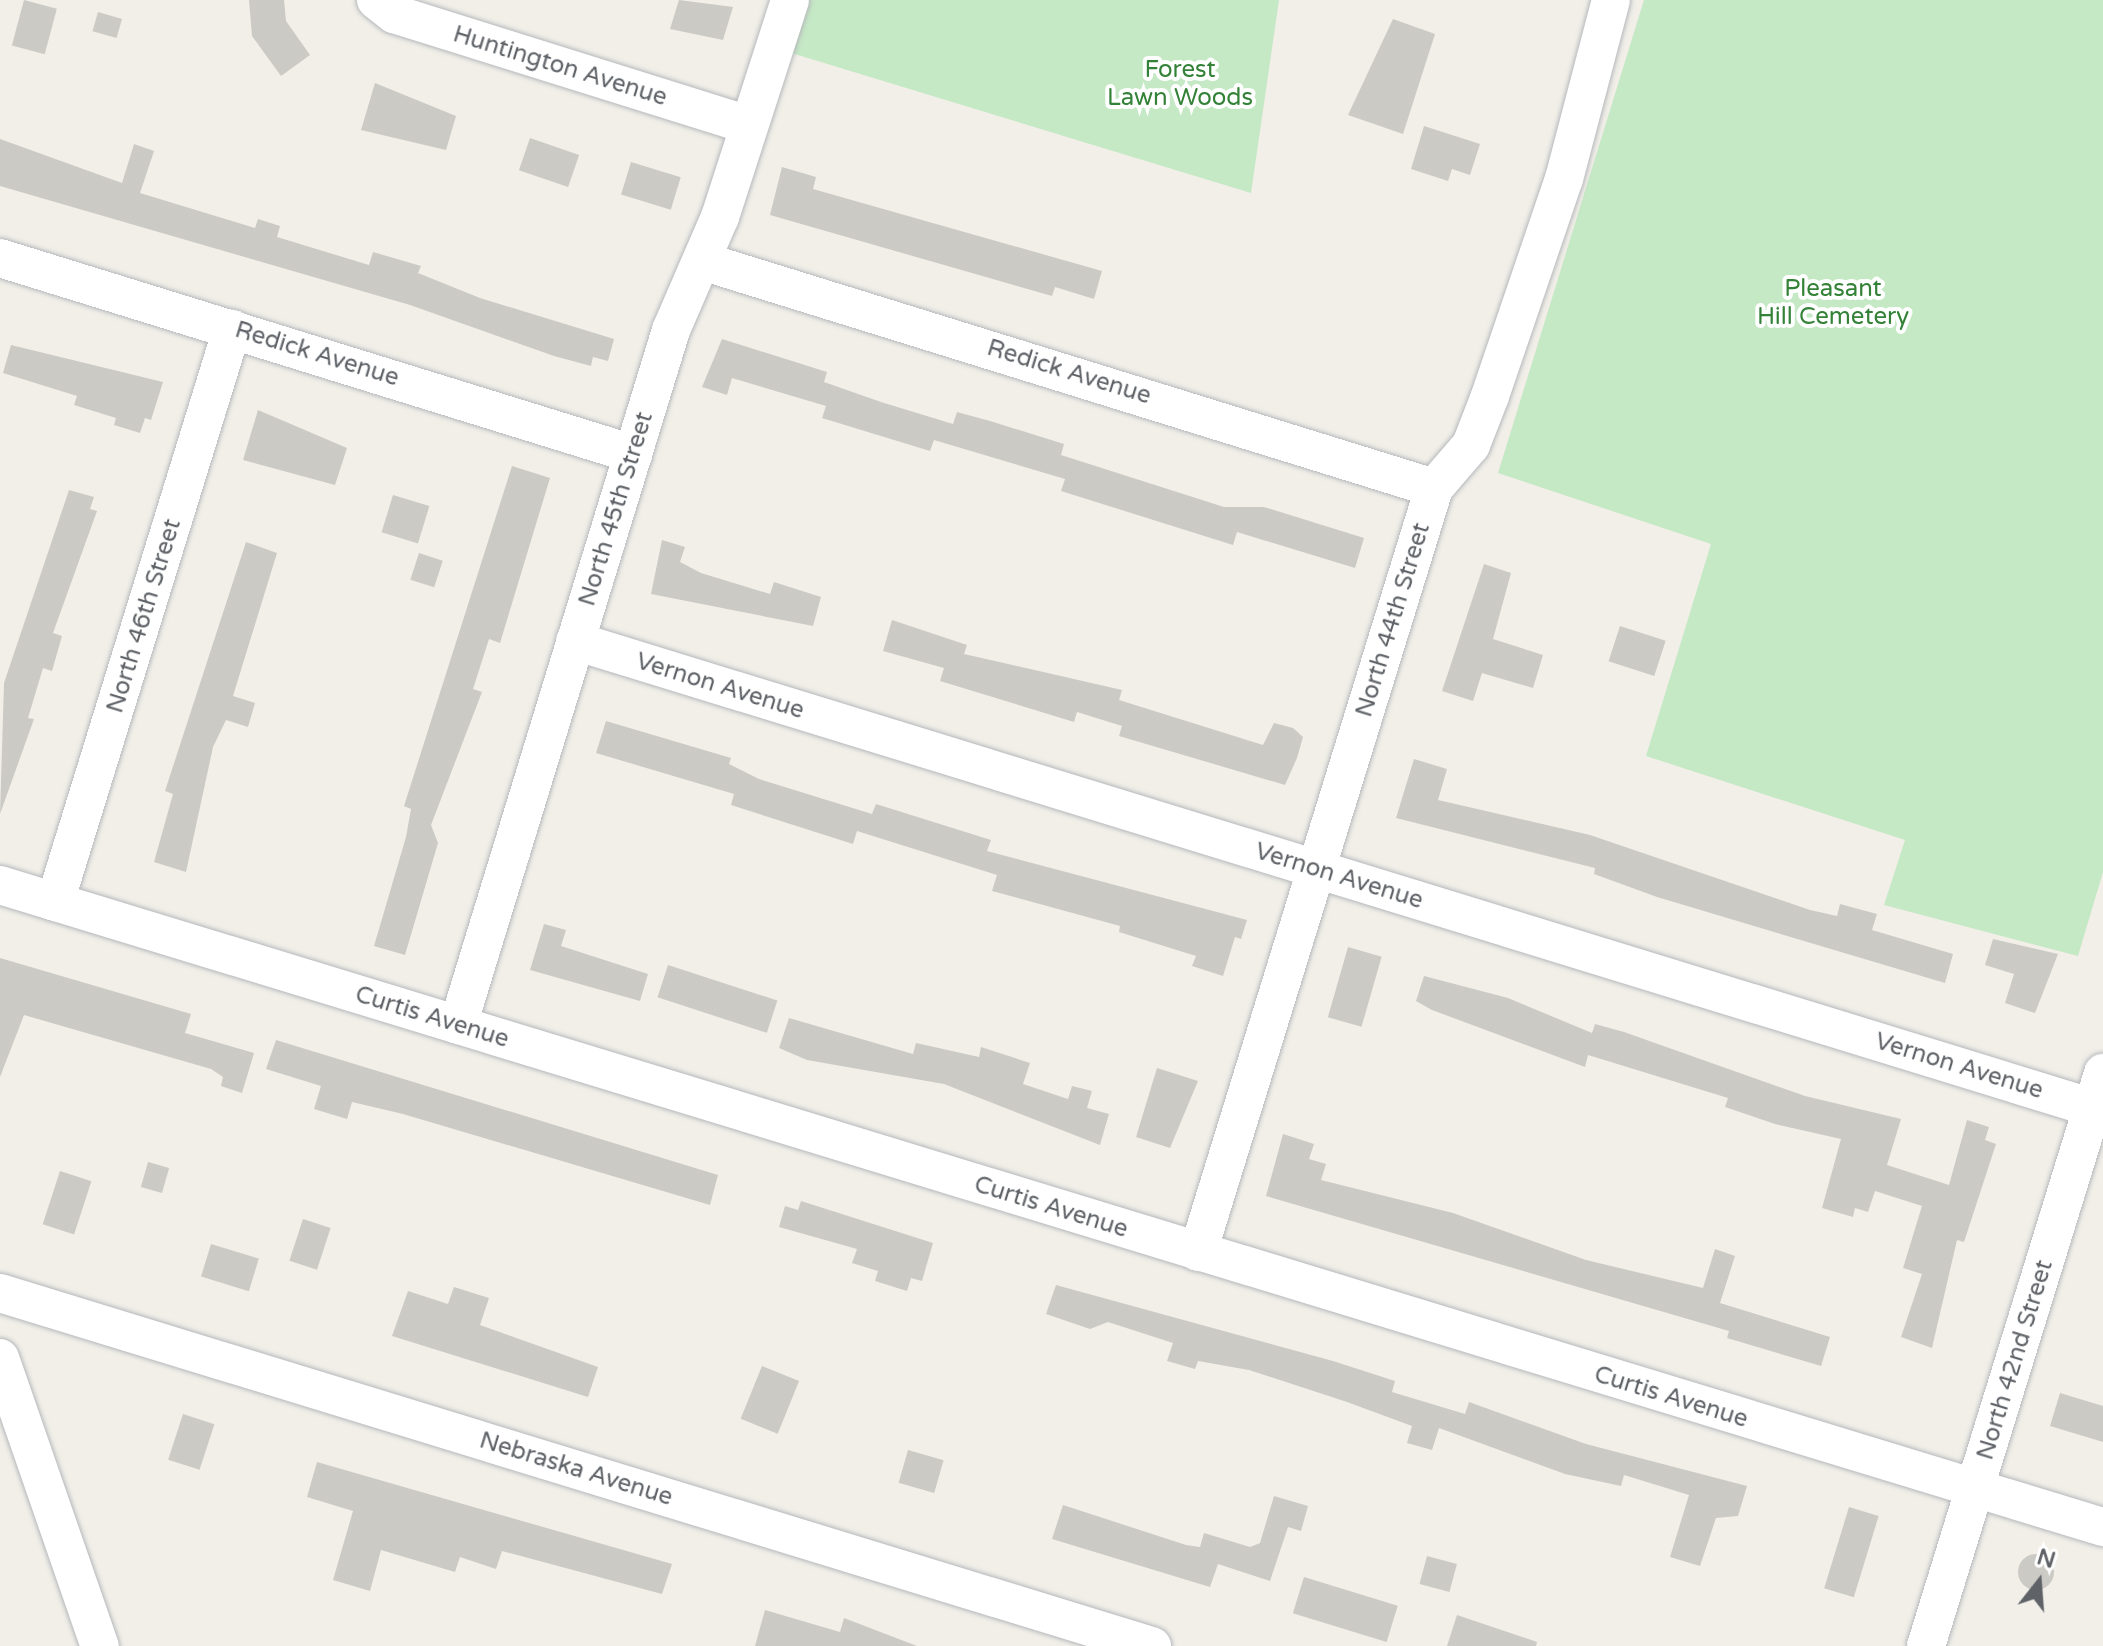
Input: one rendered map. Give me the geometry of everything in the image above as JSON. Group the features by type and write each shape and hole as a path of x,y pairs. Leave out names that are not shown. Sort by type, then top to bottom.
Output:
{"street":[{"name":"Huntington Avenue","path":"376,0 394,14 749,125"},
{"name":"North 45th Street","path":"458,1025 671,330 702,261 790,0"},
{"name":"North 44th Street","path":"1198,1252 1434,488 1471,445 1490,396 1564,179 1611,0"},
{"name":"Redick Avenue","path":"0,258 633,454"},
{"name":"Redick Avenue","path":"702,261 1434,488"},
{"name":"North 46th Street","path":"55,902 232,329"},
{"name":"Vernon Avenue","path":"575,641 1317,869 2099,1097"},
{"name":"Curtis Avenue","path":"0,885 2103,1527"},
{"name":"North 42nd Street","path":"1926,1646 2099,1097"},
{"name":"Nebraska Avenue","path":"0,1293 1152,1646"},
{"path":"0,1358 100,1646"}],"green space":[{"name":"Forest Lawn Woods","path":"790,0 1279,0 1251,193 775,48"},
{"name":"Pleasant Hill Cemetery","path":"1644,0 2103,0 2103,872 2078,956 1884,905 1905,840 1646,756 1711,544 1498,473"}],"building":[{"path":"24,0 57,9 45,54 12,45"},
{"path":"249,0 284,0 286,21 310,55 281,76 252,36"},
{"path":"679,0 733,7 723,40 670,29"},
{"path":"98,12 122,19 117,38 92,31"},
{"path":"1393,19 1435,34 1403,134 1348,115"},
{"path":"375,83 456,116 446,150 361,130"},
{"path":"1424,126 1480,144 1470,175 1452,169 1448,181 1411,169"},
{"path":"530,138 579,155 568,187 519,170"},
{"path":"0,139 122,183 134,144 154,151 140,193 255,228 258,219 280,226 277,237 369,265 373,252 421,266 418,273 480,298 614,339 608,361 593,357 591,366 554,356 410,305 0,186"},
{"path":"631,162 681,177 671,210 621,195"},
{"path":"782,167 816,177 813,189 1102,271 1094,299 1055,287 1052,296 770,215"},
{"path":"722,339 827,372 824,382 881,402 953,424 957,412 990,421 1064,444 1061,455 1224,507 1264,507 1364,538 1355,568 1237,532 1233,545 1061,491 1065,479 934,440 930,451 822,418 826,406 732,378 727,395 702,387"},
{"path":"11,345 163,382 151,420 145,418 140,433 114,425 116,418 74,405 77,396 3,373"},
{"path":"258,410 347,448 335,485 243,460"},
{"path":"512,466 550,478 500,643 489,639 473,689 482,692 431,825 438,843 405,955 374,946 406,837 411,809 404,806"},
{"path":"69,490 94,497 90,509 97,511 53,633 62,636 52,671 43,668 28,718 34,719 0,814 4,683"},
{"path":"393,495 429,506 418,543 382,532"},
{"path":"662,540 685,547 680,562 701,573 770,594 774,582 821,597 813,626 651,594"},
{"path":"246,542 277,553 233,696 255,703 248,727 226,720 213,747 186,872 154,862 173,794 165,791"},
{"path":"419,553 443,561 434,587 410,580"},
{"path":"1484,564 1511,573 1493,639 1543,655 1533,688 1482,673 1473,701 1442,691"},
{"path":"892,620 967,645 964,654 1122,690 1119,700 1263,745 1274,723 1293,728 1303,737 1297,758 1285,785 1119,736 1122,726 1077,712 1074,722 940,681 944,668 883,651"},
{"path":"1620,626 1666,641 1654,676 1609,661"},
{"path":"606,721 731,758 729,764 759,779 872,814 876,804 991,840 987,851 1247,920 1241,939 1235,937 1223,976 1192,966 1196,956 1119,932 1120,926 992,891 997,875 857,831 853,844 731,805 734,794 596,753"},
{"path":"1414,759 1447,769 1438,800 1590,835 1810,910 1837,916 1840,904 1877,914 1872,930 1953,954 1945,983 1657,897 1594,874 1595,868 1396,818"},
{"path":"544,924 566,930 561,946 648,974 640,1001 530,970"},
{"path":"1993,939 2058,954 2035,1013 2005,1003 2014,974 1985,965"},
{"path":"1348,947 1382,957 1362,1027 1328,1017"},
{"path":"0,958 191,1014 185,1033 254,1053 242,1093 221,1086 223,1077 211,1069 24,1015 0,1077"},
{"path":"668,965 777,1001 767,1033 657,997"},
{"path":"1424,976 1508,998 1592,1033 1595,1024 1624,1032 1805,1096 1901,1119 1887,1165 1949,1185 1967,1120 1989,1127 1985,1140 1996,1144 1964,1242 1957,1240 1932,1348 1901,1337 1922,1274 1903,1268 1922,1206 1875,1191 1868,1212 1855,1208 1853,1217 1822,1208 1841,1139 1775,1124 1725,1107 1728,1098 1588,1055 1585,1067 1432,1010 1416,1001"},
{"path":"789,1018 913,1054 916,1043 979,1057 981,1047 1030,1063 1023,1084 1068,1099 1072,1086 1092,1091 1087,1108 1109,1114 1100,1145 944,1084 807,1060 779,1048"},
{"path":"276,1040 718,1175 710,1205 403,1114 352,1102 347,1119 314,1109 321,1086 266,1069"},
{"path":"1157,1068 1198,1081 1170,1148 1136,1137"},
{"path":"1283,1134 1314,1144 1309,1159 1326,1164 1321,1180 1453,1213 1586,1260 1703,1288 1715,1249 1735,1256 1720,1303 1830,1337 1821,1366 1727,1338 1729,1331 1266,1196"},
{"path":"148,1162 169,1168 162,1193 141,1187"},
{"path":"60,1171 91,1181 74,1234 43,1224"},
{"path":"801,1201 933,1243 922,1281 911,1278 907,1291 875,1281 878,1271 852,1263 857,1249 779,1227 785,1206 798,1210"},
{"path":"303,1219 331,1228 317,1270 289,1261"},
{"path":"211,1244 259,1259 249,1291 201,1277"},
{"path":"1056,1285 1333,1361 1395,1381 1392,1392 1465,1414 1469,1402 1586,1444 1747,1486 1738,1516 1716,1518 1700,1566 1670,1557 1689,1495 1624,1475 1621,1486 1565,1474 1439,1428 1432,1450 1407,1443 1412,1426 1347,1402 1249,1370 1198,1361 1195,1369 1167,1361 1173,1343 1108,1322 1090,1329 1046,1314"},
{"path":"454,1287 489,1298 480,1325 598,1367 588,1397 392,1336 408,1291 448,1304"},
{"path":"762,1366 799,1381 778,1434 741,1419"},
{"path":"2060,1393 2103,1406 2103,1442 2050,1426"},
{"path":"183,1414 214,1424 200,1470 168,1460"},
{"path":"908,1450 944,1460 934,1493 899,1483"},
{"path":"317,1462 672,1564 662,1594 502,1551 496,1569 460,1557 455,1572 381,1550 370,1591 333,1580 353,1511 307,1497"},
{"path":"1274,1496 1308,1506 1301,1531 1288,1527 1270,1581 1218,1564 1210,1587 1052,1539 1063,1505 1186,1545 1200,1547 1204,1533 1250,1547 1260,1543"},
{"path":"1849,1507 1879,1516 1854,1597 1824,1588"},
{"path":"2036,1554 2048,1560 2054,1572 2048,1584 2036,1590 2024,1584 2018,1572 2024,1560"},
{"path":"1427,1556 1457,1564 1449,1592 1419,1584"},
{"path":"1304,1577 1398,1606 1387,1642 1293,1613"},
{"path":"765,1610 840,1632 844,1618 917,1646 755,1646"},
{"path":"1457,1615 1537,1642 1536,1646 1447,1646"}]}
